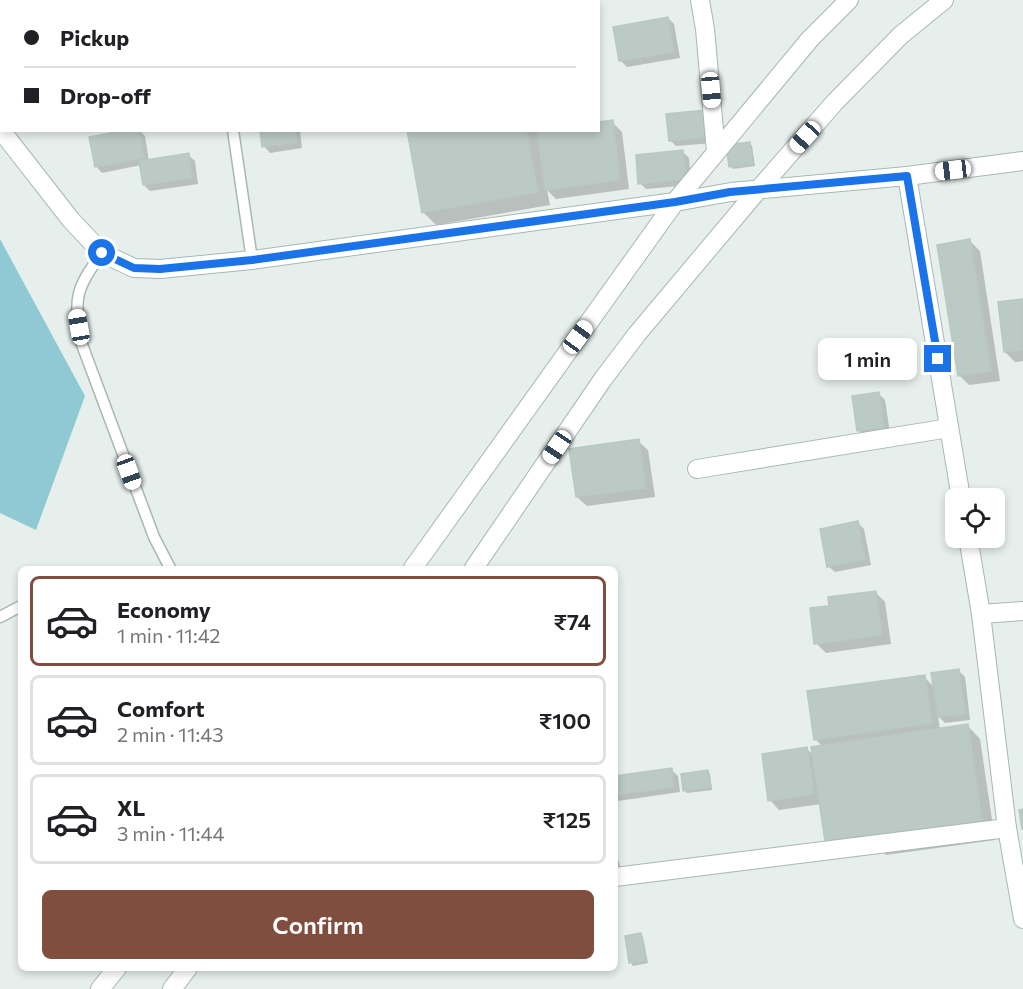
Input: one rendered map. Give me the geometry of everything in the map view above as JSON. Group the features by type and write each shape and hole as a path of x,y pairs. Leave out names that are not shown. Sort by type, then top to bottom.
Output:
{"street":[{"path":"700,0 705,29 716,152"},
{"path":"414,566 675,202 810,39 849,0"},
{"path":"475,566 603,379 637,334 758,190 836,102 893,44 944,0"},
{"path":"2,132 71,220 102,253 134,268 160,269 252,260 675,202 730,192 907,176 1023,161"},
{"path":"907,176 959,488"},
{"path":"697,469 949,428"},
{"path":"970,548 981,614 1007,828 1023,919"},
{"path":"981,614 1023,610"},
{"path":"618,877 1007,828"},
{"path":"100,989 115,971"},
{"path":"172,989 186,971"}],"lane":[{"path":"233,132 252,260"},
{"path":"102,253 79,288 76,311 81,342 154,537 169,566"},
{"path":"0,617 18,608"}],"water":[{"path":"0,239 85,396 36,530 0,513"}],"building":[{"path":"668,17 674,52 619,61 613,27"},
{"path":"705,110 707,137 669,141 666,114"},
{"path":"613,120 620,180 545,190 537,132 600,132 600,122"},
{"path":"116,132 139,132 144,158 95,167 89,137"},
{"path":"260,132 295,132 297,142 262,147"},
{"path":"407,132 526,132 538,192 422,213"},
{"path":"750,142 753,164 729,167 726,145"},
{"path":"683,150 686,179 638,184 636,155"},
{"path":"189,153 192,178 143,185 139,161"},
{"path":"970,239 991,371 958,376 937,245"},
{"path":"1023,299 1023,350 1004,352 998,302"},
{"path":"879,392 884,427 857,431 852,396"},
{"path":"639,439 646,488 576,497 569,449"},
{"path":"858,521 865,559 827,567 820,529"},
{"path":"876,591 882,635 814,644 810,608 829,606 828,597"},
{"path":"959,669 965,714 938,717 931,673"},
{"path":"925,675 932,723 814,740 807,691"},
{"path":"968,724 983,827 872,843 870,834 825,841 811,747"},
{"path":"807,747 814,794 768,801 762,754"},
{"path":"672,768 674,787 618,795 618,776"},
{"path":"708,770 711,787 683,791 681,774"},
{"path":"1023,809 1023,829 1022,829 1019,810"},
{"path":"641,933 646,961 629,963 625,936"}],"route":[{"path":"102,253 134,268 160,269 252,260 675,202 730,192 907,176 938,359"}]}
